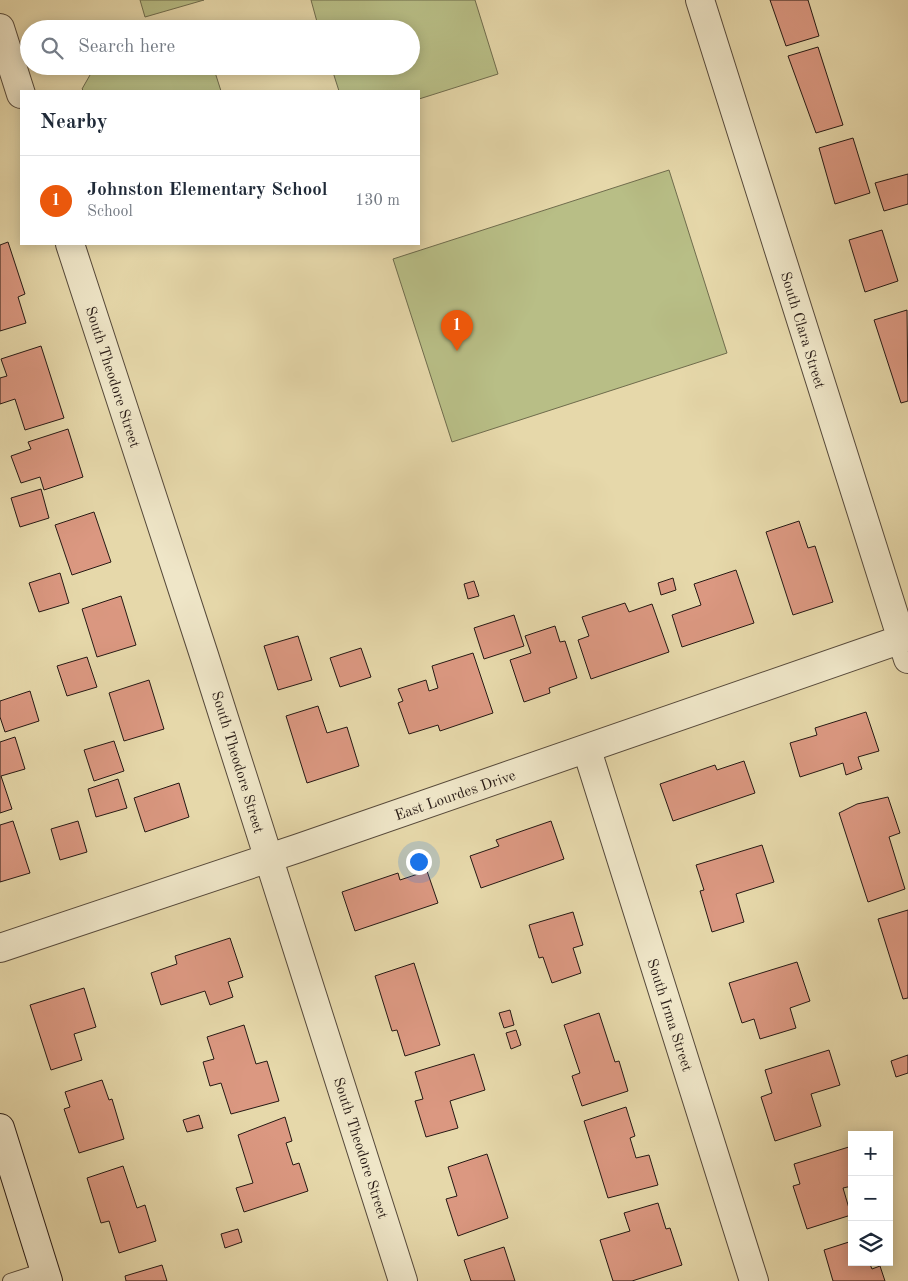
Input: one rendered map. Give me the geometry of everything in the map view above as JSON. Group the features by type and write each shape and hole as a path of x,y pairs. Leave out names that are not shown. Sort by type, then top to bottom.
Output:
{"street":[{"name":"South Clara Street","path":"700,0 906,645"},
{"path":"0,28 20,91"},
{"name":"South Theodore Street","path":"70,245 403,1281"},
{"name":"East Lourdes Drive","path":"0,948 586,750 906,645"},
{"name":"South Irma Street","path":"586,750 754,1281"},
{"path":"0,1128 46,1276"}],"lane":[{"path":"10,1281 46,1276"}],"green space":[{"path":"140,0 204,0 145,17"},
{"path":"311,0 475,0 498,74 420,99 420,90 339,90 334,75 420,75 420,20 317,20"},
{"path":"90,75 216,75 221,90 83,90"},
{"path":"669,170 727,353 452,442 393,259"}],"building":[{"path":"770,0 808,0 819,36 786,46"},
{"path":"818,47 843,125 816,133 788,56"},
{"path":"853,138 870,193 835,204 819,148"},
{"path":"908,174 908,204 884,211 875,183"},
{"path":"882,230 898,281 865,292 849,240"},
{"path":"8,242 25,294 18,297 26,323 0,331 0,245"},
{"path":"907,310 908,401 901,403 874,320"},
{"path":"41,346 64,418 25,430 15,399 0,404 0,378 7,376 1,359"},
{"path":"68,429 83,477 44,490 40,477 21,483 11,456 31,449 28,442"},
{"path":"41,489 49,518 20,527 11,498"},
{"path":"94,512 111,562 72,575 55,525"},
{"path":"799,521 808,548 815,546 833,602 793,615 766,532"},
{"path":"736,570 754,623 682,647 672,615 701,605 694,584"},
{"path":"60,573 69,603 39,612 29,583"},
{"path":"673,578 676,590 661,595 658,583"},
{"path":"474,581 479,596 468,599 464,584"},
{"path":"121,596 136,645 97,657 82,609"},
{"path":"625,603 629,612 652,604 669,652 591,679 578,640 589,636 582,617"},
{"path":"514,615 524,646 484,659 474,628"},
{"path":"555,626 560,642 565,641 577,678 549,688 550,693 524,702 510,660 531,653 525,636"},
{"path":"298,636 312,680 278,690 264,646"},
{"path":"361,648 371,677 340,687 330,658"},
{"path":"473,653 493,713 440,731 438,725 409,734 398,703 403,701 398,689 426,680 429,691 438,688 432,666"},
{"path":"87,657 97,687 67,696 57,666"},
{"path":"149,680 164,729 124,741 109,693"},
{"path":"30,691 39,721 5,732 0,717 0,701"},
{"path":"318,706 327,733 347,727 359,766 307,783 286,716"},
{"path":"866,712 879,751 858,757 862,769 846,775 843,763 800,777 790,743 817,735 815,728"},
{"path":"15,737 25,769 1,776 12,809 0,813 0,742"},
{"path":"114,741 124,771 94,781 84,750"},
{"path":"744,761 755,793 673,821 660,784 715,765 717,770"},
{"path":"118,779 127,808 96,817 88,789"},
{"path":"179,783 189,817 145,832 134,798"},
{"path":"888,797 900,833 889,837 905,889 868,902 839,813 857,804"},
{"path":"13,821 30,873 0,882 0,825"},
{"path":"78,821 87,852 60,860 51,829"},
{"path":"551,821 564,859 481,888 470,856 499,846 496,840"},
{"path":"762,845 774,882 736,894 744,922 712,932 700,891 704,890 696,865"},
{"path":"427,871 438,903 355,931 342,892 398,873 400,880"},
{"path":"908,910 908,998 903,999 878,919"},
{"path":"573,912 583,945 573,948 581,973 552,983 543,957 539,958 529,925"},
{"path":"230,938 243,977 228,982 233,997 210,1005 205,991 161,1005 151,973 177,964 175,956"},
{"path":"797,962 810,1001 790,1008 796,1028 760,1039 754,1019 742,1023 729,983"},
{"path":"414,963 440,1045 405,1056 397,1030 392,1031 375,976"},
{"path":"84,988 96,1027 74,1034 82,1060 51,1070 30,1005"},
{"path":"510,1010 514,1025 504,1028 499,1013"},
{"path":"599,1013 615,1062 619,1061 628,1091 582,1106 572,1076 580,1073 564,1025"},
{"path":"244,1025 256,1064 267,1061 279,1101 231,1114 221,1083 210,1086 203,1062 214,1059 207,1037"},
{"path":"516,1030 521,1045 511,1049 506,1033"},
{"path":"829,1050 840,1085 811,1094 821,1126 775,1141 761,1097 772,1093 765,1070"},
{"path":"474,1054 485,1090 450,1101 458,1128 426,1137 415,1101 423,1099 415,1072"},
{"path":"908,1055 908,1073 896,1077 891,1061"},
{"path":"102,1080 109,1100 112,1099 124,1139 79,1153 64,1109 70,1107 65,1092"},
{"path":"626,1107 635,1136 630,1138 636,1158 649,1155 658,1185 608,1198 584,1121"},
{"path":"199,1115 203,1128 187,1132 183,1120"},
{"path":"285,1117 292,1141 286,1143 293,1165 299,1163 308,1191 244,1212 236,1188 253,1183 238,1135"},
{"path":"848,1147 848,1187 843,1188 848,1205 848,1216 807,1229 793,1186 800,1184 794,1164"},
{"path":"487,1154 508,1218 458,1236 446,1199 457,1196 448,1167"},
{"path":"123,1166 137,1208 145,1205 156,1241 119,1253 109,1221 101,1223 87,1178"},
{"path":"658,1203 666,1229 670,1228 682,1265 632,1281 613,1281 600,1240 630,1231 624,1213"},
{"path":"238,1229 242,1242 225,1248 221,1234"},
{"path":"848,1242 848,1266 871,1266 872,1269 880,1266 885,1281 833,1281 824,1250"},
{"path":"504,1247 515,1281 471,1281 464,1260"},
{"path":"162,1265 167,1281 126,1281 125,1276"}],"place":[{"name":"Johnston Elementary School","path":"457,351"}]}
